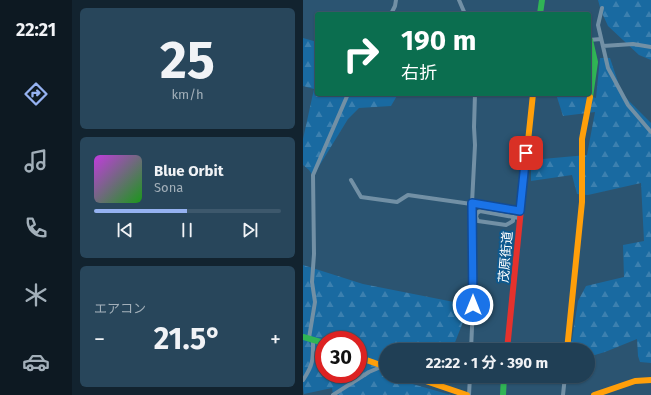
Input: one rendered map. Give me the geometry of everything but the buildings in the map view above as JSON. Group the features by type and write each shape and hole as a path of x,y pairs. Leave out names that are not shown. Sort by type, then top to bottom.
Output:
{"street":[{"path":"392,12 396,0"},
{"path":"459,0 464,12"},
{"path":"540,12 542,0"},
{"path":"602,8 598,26 608,68 628,105 651,132"},
{"path":"591,40 601,39"},
{"path":"603,46 633,44 651,47"},
{"path":"591,47 595,62 591,93"},
{"path":"303,380 311,367 313,356 308,338 315,302 312,282 314,254 313,175 347,96"},
{"path":"471,343 473,305 472,203 475,145 475,96"},
{"name":"茂原街道","path":"507,343 516,217 520,211 533,96"},
{"path":"568,343 582,202 582,139 590,96"},
{"path":"351,180 361,197 397,202 408,195 520,211"},
{"path":"480,211 516,217 513,221 506,225 478,221 476,217 477,213 480,211"},
{"path":"367,360 379,365"},
{"path":"333,395 369,372 379,369"},
{"path":"594,395 635,381 651,380"},
{"path":"432,383 468,395 469,383"},
{"path":"503,395 504,383"},
{"path":"563,395 564,383"}],"green space":[{"path":"598,0 651,0 651,60 639,55 608,26"},
{"path":"303,38 315,41 315,96 397,96 391,106 359,108 348,119 313,176 303,165 303,139 314,89 303,86"},
{"path":"600,58 610,58 622,94 651,123 651,363 640,362 638,356 637,339 595,355 595,343 570,343 578,301 586,286 624,277 623,245 644,241 641,183 588,195 577,194 572,175 531,181 531,160 587,155 595,112 563,116 557,96 589,96 596,98"},
{"path":"303,265 363,284 464,304 463,322 455,343 379,343 379,383 409,383 451,395 333,395 332,388 304,394"}],"traffic: fast":[{"path":"540,12 542,0"},
{"path":"591,44 595,62 591,90"},
{"path":"303,337 315,340"},
{"path":"503,395 504,383"}],"traffic: slow":[{"path":"524,179 533,96"},
{"path":"568,343 582,202 582,139 590,97"},
{"path":"367,360 379,364"},
{"path":"594,395 635,381 651,380"},
{"path":"432,383 467,395"}],"traffic: jam":[{"path":"508,343 524,179"}],"route":[{"path":"473,305 472,203 520,211 526,153"}]}
